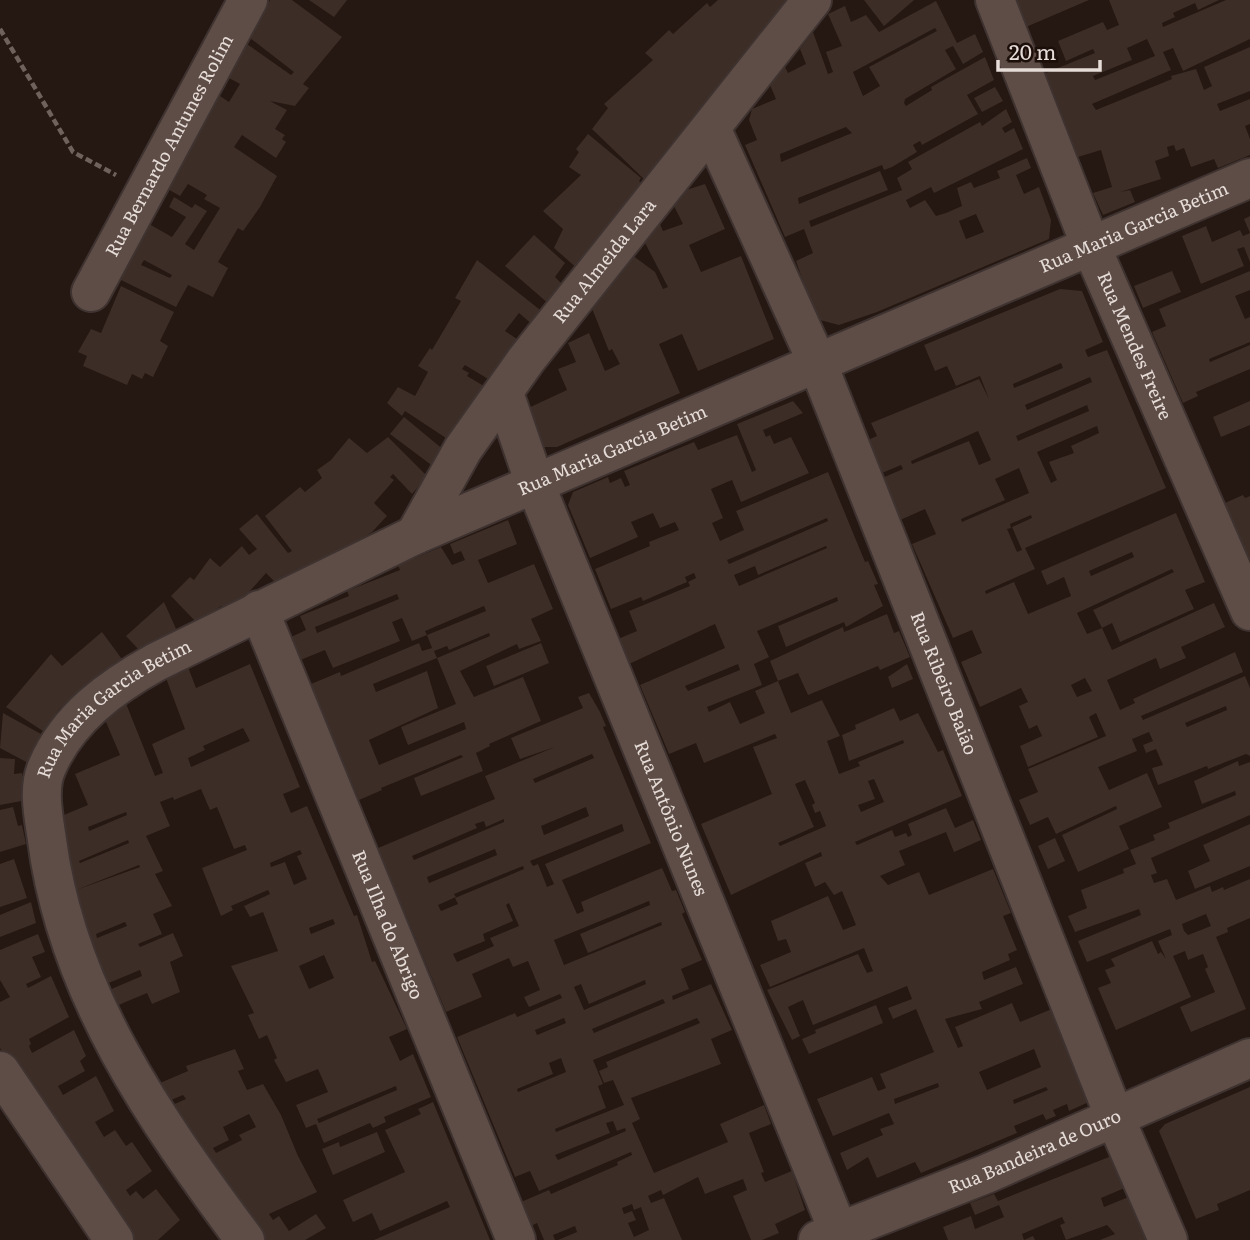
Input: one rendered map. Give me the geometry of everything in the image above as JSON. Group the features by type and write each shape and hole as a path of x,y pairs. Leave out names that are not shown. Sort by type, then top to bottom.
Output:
{"street":[{"name":"Rua Bernardo Antunes Rolim","path":"91,292 248,0"},
{"name":"Rua Almeida Lara","path":"415,535 463,449 504,393 586,284 712,130 812,0"},
{"name":"Rua Mendes Freire","path":"995,0 1090,244 1250,611"},
{"name":"Rua Ribeiro Baião","path":"712,130 817,362 1115,1118 1168,1240"},
{"name":"Rua Maria Garcia Betim","path":"245,1240 176,1148 114,1047 74,958 51,870 42,802 46,768 67,734 92,705 121,681 259,610 415,535 1090,244 1250,178"},
{"name":"Rua Antônio Nunes","path":"504,393 535,484 833,1237"},
{"name":"Rua Ilha do Abrigo","path":"259,610 516,1240"},
{"name":"Rua Bandeira de Ouro","path":"833,1237 986,1174 1250,1058"},
{"path":"0,1071 114,1240"}],"path":[{"path":"0,29 73,152 146,190"}],"building":[{"path":"270,0 292,0 342,37 303,84 309,88 295,106 270,101 287,110 275,129 285,135 282,139 286,142 276,158 242,135 234,147 277,176 260,207 243,231 238,228 218,262 228,268 213,297 188,285 176,307 119,279 149,224 172,237 186,217 169,207 174,197 192,208 195,204 207,211 185,244 194,250 220,208 204,199 207,195 188,184 180,196 166,188 220,96 229,102 240,84 229,78 247,44 291,75 294,72 250,38","holes":["144,260 172,275 170,278 141,265"]},
{"path":"309,0 347,0 334,17"},
{"path":"718,0 792,0 647,182 592,129 608,108 604,104 653,60 645,53 669,30 673,34 707,3 710,7"},
{"path":"864,0 914,0 884,26"},
{"path":"1015,0 1089,0 1026,27"},
{"path":"1109,0 1219,0 1198,10 1195,3 1173,13 1175,17 1162,23 1163,27 1226,0 1250,0 1250,39 1183,71 1173,48 1163,52 1171,70 1092,104 1096,110 1172,79 1171,76 1196,69 1204,90 1212,86 1204,67 1250,47 1250,91 1217,104 1220,111 1250,99 1250,124 1245,126 1250,139 1250,155 1218,168 1214,159 1191,167 1184,148 1176,151 1174,145 1167,147 1169,156 1155,161 1161,179 1120,192 1130,190 1135,202 1103,215 1093,193 1112,187 1101,150 1078,157 1055,97 1043,74 1095,53 1093,49 1066,61 1058,41 1103,22 1107,30 1119,25","holes":["1147,39 1155,56 1095,80 1093,76 1132,60 1127,48"]},
{"path":"936,1 957,43 975,34 983,52 963,64 953,46 945,50 956,69 905,99 906,106 932,90 931,87 985,57 994,80 967,95 978,114 922,145 920,141 913,145 917,152 892,167 884,170 882,165 798,198 799,204 880,171 888,190 809,221 811,227 902,190 897,178 912,169 908,162 980,122 982,126 1006,109 1012,122 1002,128 1005,133 1014,128 1023,149 934,193 931,187 906,200 910,208 925,200 936,216 946,213 962,206 957,188 971,182 974,188 1000,178 997,171 1027,158 1031,168 1016,175 1024,194 1039,187 1051,220 1049,239 877,312 839,325 816,319 796,261 813,253 804,229 785,237 745,145 757,140 749,120 752,109 776,99 770,85 785,67 788,73 806,64 800,49 813,32 828,74 833,72 826,52 842,46 828,14 845,6 851,22 866,15 879,32","holes":["935,28 937,31 869,67 880,86 863,96 853,72","846,127 852,133 781,162 780,154","976,214 984,232 966,239 959,221"]},
{"path":"995,87 1003,101 982,112 974,98"},
{"path":"588,134 641,178 639,181 644,185 578,269 554,248 563,229 543,211 581,175 569,167 579,152 576,149"},
{"path":"705,184 725,229 689,245 701,272 741,256 774,339 698,371 682,334 659,344 680,393 557,447 544,447 524,410 567,390 558,369 576,362 568,343 589,333 605,371 620,364 612,349 609,351 591,306 632,255 655,272 663,289 668,287 644,241 659,222 663,231 683,224 673,204 683,191"},
{"path":"1250,216 1250,233 1244,219"},
{"path":"1206,226 1212,242 1240,230 1243,236 1250,233 1250,262 1244,247 1237,249 1244,266 1201,284 1182,236"},
{"path":"534,235 565,263 555,277 564,286 550,305 505,266"},
{"path":"477,260 544,313 534,326 519,313 505,331 523,343 493,382 465,365 462,369 469,373 467,376 489,389 474,400 458,423 463,426 452,442 405,411 402,416 387,403 398,387 415,396 428,372 418,366 430,348 432,350 461,301 455,298"},
{"path":"1172,271 1181,292 1143,308 1134,286"},
{"path":"1250,271 1250,290 1235,296 1245,319 1250,317 1250,342 1209,359 1210,362 1250,345 1250,369 1196,392 1198,396 1183,403 1152,332 1166,326 1159,309"},
{"path":"121,286 174,312 160,341 168,346 153,377 145,373 142,379 132,374 127,385 83,366 87,356 78,352 91,329 101,333"},
{"path":"1060,289 1082,291 1103,342 1085,350 1088,357 1107,350 1166,488 1025,548 1035,569 985,591 986,594 1014,582 1028,614 1071,596 1064,577 1047,585 1041,571 1176,513 1205,582 1185,590 1194,609 1120,642 1112,623 1102,628 1112,650 1214,603 1225,627 1181,647 1186,658 1160,669 1156,658 1107,680 1120,710 1135,703 1133,699 1235,652 1243,672 1141,716 1143,720 1245,676 1250,688 1250,756 1246,754 1208,769 1207,766 1158,785 1152,768 1163,765 1156,749 1146,753 1143,745 1153,741 1149,732 1132,739 1137,751 1098,767 1109,790 1147,773 1162,807 1119,826 1129,849 1078,872 1062,835 1117,809 1116,806 1056,834 1048,817 1030,825 1019,800 1038,792 1028,769 1106,736 1096,713 1089,717 1098,737 1028,767 1020,746 1042,736 1037,725 1029,729 1019,706 1028,702 1021,688 980,707 961,662 982,653 972,630 953,638 912,544 936,534 925,509 898,521 880,479 903,469 901,465 882,473 868,440 877,436 871,423 979,379 989,399 980,376 956,386 947,366 935,371 924,345","holes":["1061,363 1063,368 1014,388 1013,384","1090,377 1092,382 1027,410 1025,405","1087,405 1089,411 1018,441 1016,436","1097,426 1099,433 1071,446 1074,453 1049,462 1057,480 1051,483 1037,452","978,431 991,460 979,465 969,441 912,464 911,461","1019,468 1029,493 962,522 961,519 1005,500 995,479","1031,515 1032,518 1012,527 1022,550 1017,552 1007,529 1011,528 1010,524","1132,552 1134,557 1091,576 1089,571","1172,569 1174,572 1093,610 1102,628 1087,634 1077,613","1085,678 1092,691 1077,697 1071,685","1226,706 1227,710 1187,727 1185,723"]},
{"path":"793,401 803,413 763,430 766,437 770,435 774,444 791,437 809,473 741,502 732,480 711,489 723,518 712,523 720,541 744,530 736,511 828,472 865,562 868,561 878,584 874,585 883,606 846,627 844,622 786,647 778,626 838,601 837,597 757,631 769,657 754,664 762,685 707,707 709,712 730,702 740,724 765,713 755,691 778,681 791,713 822,700 840,736 827,741 839,774 860,766 858,762 904,743 903,740 849,761 842,735 856,729 855,725 894,708 900,721 918,713 938,752 943,750 962,796 855,842 857,845 892,830 895,837 906,833 908,837 912,835 908,824 946,808 955,828 973,820 981,840 954,852 946,832 899,851 905,865 880,876 888,885 919,872 929,895 993,869 1011,913 1003,916 1017,950 1008,954 1010,960 982,972 984,980 1016,967 1023,984 979,1002 982,1009 945,1019 958,1048 963,1046 955,1027 1012,1003 1020,1022 1052,1009 1091,1101 1069,1111 1067,1104 1053,1110 1056,1116 1046,1120 1043,1114 1014,1126 1017,1133 921,1173 915,1162 877,1178 868,1157 847,1170 840,1153 883,1135 880,1129 894,1124 889,1113 833,1136 817,1099 872,1077 878,1091 886,1088 880,1074 934,1052 916,1009 893,1019 888,1008 912,999 907,986 813,1025 803,1000 788,1007 800,1036 792,1040 767,990 858,954 867,973 873,971 864,948 770,987 760,965 791,952 786,939 778,941 771,921 828,896 843,930 856,925 842,891 834,895 825,882 815,887 805,863 822,856 821,852 731,895 701,824 772,794 753,747 777,738 775,734 704,763 696,743 669,754 640,685 725,648 715,624 629,664 618,639 637,631 629,611 690,586 688,582 696,578 694,573 685,577 687,582 643,601 641,597 611,609 595,569 650,546 649,542 679,530 675,522 660,528 653,513 631,522 638,537 590,558 568,505 573,492 608,477 610,483 621,478 625,487 630,485 624,471 694,442 698,450 737,435 752,472 756,470 737,424","holes":["827,518 828,521 729,564 727,560","826,546 827,548 739,586 734,575 755,566 758,575","738,664 740,670 688,691 685,686","874,779 884,802 861,812 858,805 875,799 868,781","805,780 815,803 812,805 815,813 820,811 826,826 780,846 778,843 814,827 795,784","1034,1049 1041,1067 987,1090 979,1072","938,1083 939,1087 895,1104 894,1099","1046,1087 1048,1090 1014,1104 1013,1100"]},
{"path":"1250,401 1250,425 1221,437 1213,417"},
{"path":"404,417 445,451 434,467 390,434"},
{"path":"388,437 427,476 412,494 393,474 390,477 394,480 374,503 387,516 372,532 327,561 279,586 266,573 249,592 254,596 224,609 221,606 197,623 171,596 190,577 194,580 210,558 220,567 242,546 249,555 257,549 239,529 257,514 288,553 292,551 265,516 300,487 305,492 322,478 317,470 331,460 349,438 367,453"},
{"path":"1243,495 1245,498 1250,496 1250,560 1225,503"},
{"path":"508,520 517,544 478,560 488,583 534,564 553,609 531,619 541,641 519,649 517,644 460,671 474,697 523,677 541,721 489,744 490,746 476,753 483,771 421,796 414,778 463,757 461,755 359,800 320,706 315,708 306,686 340,672 341,676 419,643 422,651 432,648 427,635 412,641 402,618 392,622 400,641 333,668 325,650 298,661 289,638 306,630 300,616 349,596 347,591 400,570 398,565 441,547 452,565 465,560 461,551 454,554 450,544","holes":["397,594 399,599 317,633 315,627","484,606 486,611 427,635 425,631","489,633 490,636 437,658 434,651 447,646 449,650","437,658 456,704 401,727 408,745 464,722 466,729 379,765 369,740 438,708 427,671 376,692 373,684"]},
{"path":"164,602 177,631 141,652 126,636"},
{"path":"887,614 894,633 899,631 910,657 880,670 878,666 808,695 798,673 778,681 770,661 843,627 844,632"},
{"path":"102,632 124,662 89,684 59,709 43,731 6,707 51,654 62,666"},
{"path":"541,643 549,663 494,686 486,666"},
{"path":"250,664 300,787 283,794 291,813 307,806 354,916 357,915 372,962 375,961 407,1029 389,1037 400,1061 413,1054 431,1097 384,1117 386,1122 373,1128 370,1123 324,1143 316,1124 306,1128 296,1105 328,1092 318,1069 286,1082 274,1060 277,1058 267,1035 259,1039 248,1015 254,1013 231,966 278,951 263,912 250,917 244,906 270,894 268,890 231,906 233,910 221,916 202,868 247,850 245,845 234,849 217,807 210,810 201,789 174,800 173,797 160,802 170,826 146,836 163,871 155,874 172,906 153,914 162,934 138,944 140,947 173,933 183,956 170,962 180,992 152,1004 147,993 109,1009 102,993 142,976 140,970 99,987 60,846 68,840 59,817 88,805 75,774 120,755 103,715 125,701 155,776 163,773 152,744 185,729 166,678 188,667 196,688","holes":["243,728 250,741 191,767 188,758 205,750 203,746","126,812 127,815 89,831 88,827","128,840 129,843 80,863 79,861","300,850 302,854 297,856 307,879 294,885 285,862 271,867 270,863","139,865 140,867 76,890","333,919 335,924 311,934 309,928","125,922 127,926 97,938 96,934","324,955 334,978 309,989 299,966","396,1086 397,1090 319,1123 317,1119"]},
{"path":"907,664 913,679 892,688 888,677"},
{"path":"589,693 600,712 606,726 603,727 651,843 562,880 577,914 584,911 581,902 662,868 672,891 676,890 685,912 682,914 702,960 681,969 689,989 672,996 673,1000 711,984 732,1030 711,1039 721,1064 631,1098 640,1119 632,1123 654,1173 728,1142 720,1124 764,1105 771,1124 749,1133 764,1172 761,1173 765,1182 792,1171 805,1210 775,1224 779,1233 762,1240 751,1240 733,1196 747,1190 743,1179 705,1194 698,1177 663,1195 661,1190 648,1196 651,1203 664,1198 682,1240 558,1240 577,1232 575,1226 553,1235 555,1240 544,1240 537,1223 531,1226 521,1202 549,1190 551,1194 618,1165 617,1162 632,1155 631,1152 539,1191 530,1171 515,1177 457,1037 515,1013 517,1017 562,998 560,994 529,1007 524,997 540,990 528,961 513,967 509,958 472,974 482,997 446,1012 378,848 495,799 485,776 555,747 520,759 511,738 583,708 578,697","holes":["592,754 594,758 535,783 533,779","586,807 589,816 544,835 541,826","504,819 504,822 414,860 412,856 477,828 475,824 484,821 486,827","622,824 624,831 545,864 554,884 547,887 538,864 533,866 530,861","495,849 497,855 429,883 427,877","523,866 524,869 455,898 458,904 441,911 438,905 456,897 454,894","649,901 650,905 580,934 588,953 661,922 662,925 564,965 554,940","509,903 519,926 490,938 494,946 457,962 453,954 485,941 483,934 513,921 506,905","645,980 646,984 584,1010 574,987 581,984 589,1004","663,999 665,1003 594,1033 592,1029","564,1018 566,1023 537,1035 535,1030","697,1018 700,1023 606,1062 608,1067 599,1071 604,1083 613,1080 624,1105 556,1132 555,1129 606,1108 598,1086 603,1084 593,1060","561,1058 566,1072 518,1092 517,1089 553,1074 549,1063","613,1121 617,1131 625,1128 626,1131 558,1160 555,1155 610,1133 606,1123","632,1204 634,1210 641,1207 649,1230 634,1237 628,1223 636,1220 632,1211 624,1214 622,1208"]},
{"path":"3,713 41,734 31,753 35,755 30,764 0,748"},
{"path":"0,758 15,759 14,774 22,773 27,800 0,805"},
{"path":"1238,761 1239,766 1250,762 1250,815 1151,858 1157,873 1151,875 1154,883 1167,879 1176,900 1210,886 1212,892 1223,887 1224,890 1250,879 1250,918 1227,928 1228,932 1216,937 1246,1009 1191,1032 1180,1007 1215,992 1205,969 1208,967 1203,954 1188,960 1185,951 1173,956 1191,997 1116,1030 1098,988 1111,983 1105,970 1115,966 1111,959 1152,941 1158,954 1161,952 1166,959 1158,941 1172,935 1170,929 1087,962 1078,941 1141,915 1139,909 1075,932 1068,916 1087,908 1081,890 1124,873 1123,869 1136,864 1130,850 1155,840 1153,835 1170,828 1168,823 1236,795 1235,791 1202,804 1194,781","holes":["1206,914 1211,926 1188,935 1182,924"]},
{"path":"13,807 18,826 22,825 26,844 0,852 0,810"},
{"path":"1250,824 1250,866 1195,889 1188,871 1210,861 1203,845"},
{"path":"1055,838 1065,861 1048,869 1038,846"},
{"path":"14,859 27,898 0,907 0,864"},
{"path":"31,902 36,923 0,937 0,915"},
{"path":"38,934 45,952 32,957 41,977 26,984 28,988 51,976 69,1017 29,1039 29,1046 32,1053 74,1030 86,1056 80,1061 85,1071 58,1086 63,1095 96,1076 114,1111 95,1122 104,1137 115,1130 126,1146 132,1142 152,1171 126,1190 130,1196 136,1191 143,1199 156,1189 180,1220 158,1240 126,1240 0,1048 0,1002 10,997 0,980 0,950"},
{"path":"876,1005 883,1023 809,1054 802,1039 816,1033 815,1030"},
{"path":"235,1049 244,1069 238,1071 247,1090 263,1084 281,1115 317,1192 269,1214 273,1220 279,1216 289,1231 316,1214 326,1228 305,1240 261,1240 161,1110 186,1099 183,1095 157,1106 146,1089 188,1071 186,1066","holes":["249,1114 256,1127 239,1135 242,1140 216,1153 213,1148 229,1140 223,1127"]},
{"path":"1250,1087 1250,1190 1217,1204 1219,1210 1196,1219 1159,1131 1165,1124"},
{"path":"433,1102 490,1240 374,1240 450,1207 447,1201 380,1231 372,1213 353,1222 343,1200 405,1172 385,1130 421,1114 418,1109"},
{"path":"377,1132 385,1152 333,1175 322,1149 339,1142 340,1147"},
{"path":"1114,1155 1127,1187 1101,1198 1104,1207 1131,1196 1149,1240 1100,1240 1115,1234 1107,1225 1066,1240 1060,1225 1065,1223 1062,1217 1022,1234 1024,1240 948,1240 943,1227 971,1216 975,1229 1004,1217 999,1205 975,1215 970,1203 994,1194 998,1201"}]}
